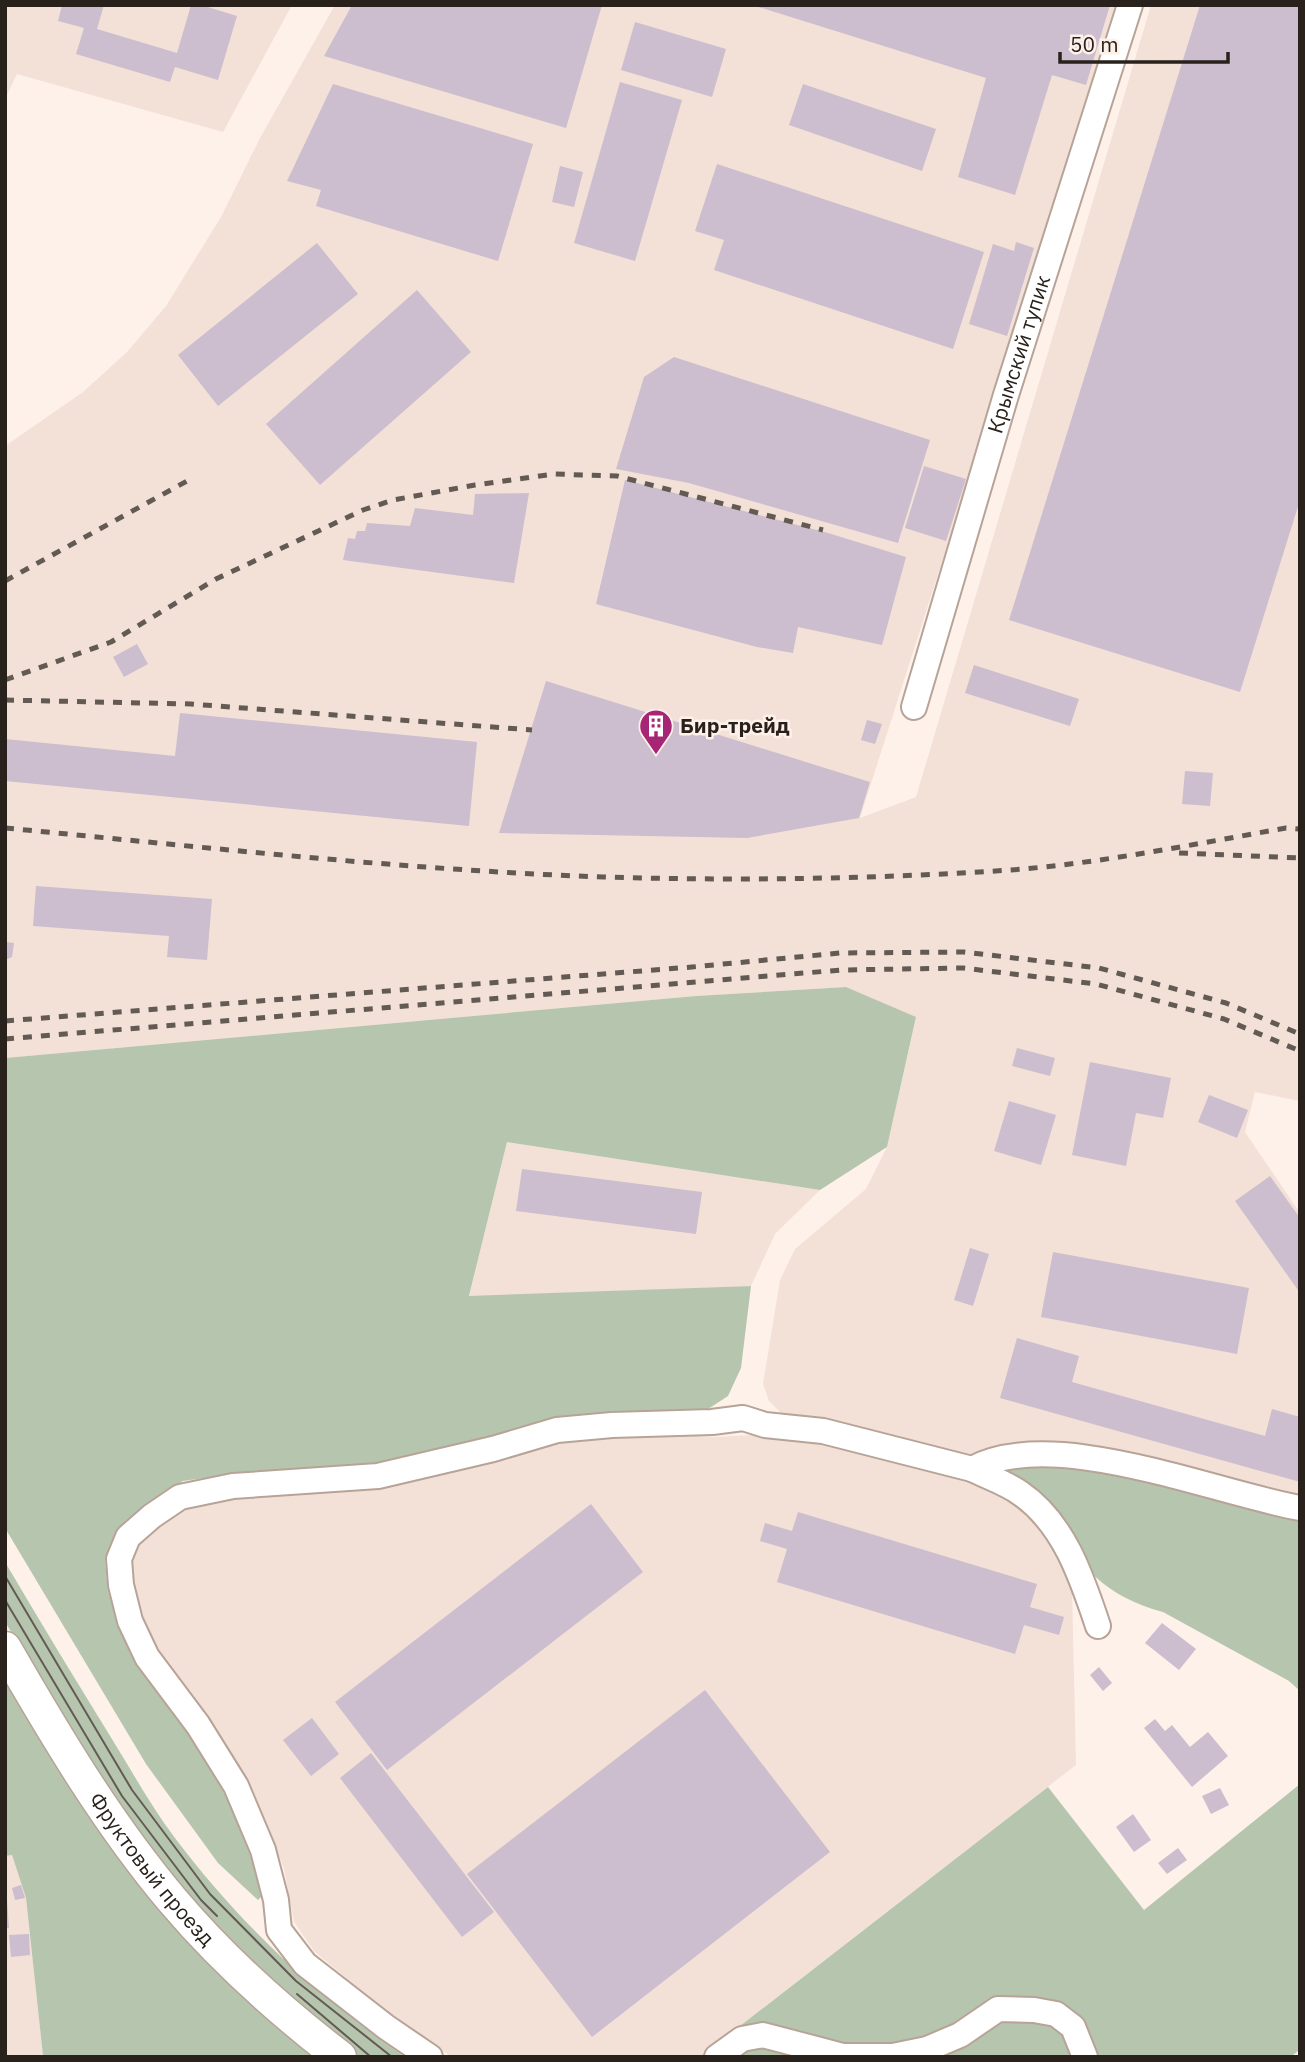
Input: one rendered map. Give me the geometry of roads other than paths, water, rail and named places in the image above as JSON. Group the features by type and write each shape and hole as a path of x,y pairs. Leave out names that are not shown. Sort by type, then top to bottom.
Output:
{"street":[{"name":"Крымский тупик","path":"914,707 1006,395 1130,5"},
{"path":"430,2057 386,2027 305,1964 279,1930 263,1850 236,1786 198,1725 147,1657 130,1621 121,1585 119,1559 128,1537 180,1497 233,1486 378,1476 493,1449 557,1430 743,1418 765,1424 823,1431 972,1469 1019,1492 1041,1510 1060,1537 1084,1584 1098,1626"},
{"path":"972,1469 986,1461 1007,1456 1077,1455 1300,1508"},
{"name":"Фруктовый проезд","path":"5,1648 39,1707 119,1830 173,1901 236,1969 340,2057"},
{"path":"717,2057 742,2039 763,2035 843,2056 892,2056 927,2049 960,2035 998,2009 1056,2014 1073,2027 1085,2057"}],"tram line":[{"path":"5,1576 132,1790 210,1894 296,1981 392,2057"},
{"path":"5,1600 122,1796 201,1900 217,1916"},
{"path":"297,1994 371,2057"}],"railway":[{"path":"5,680 111,642 216,579 363,510 393,500 554,474 617,476 823,530"},
{"path":"5,581 187,481"},
{"path":"5,700 191,704 532,730"},
{"path":"5,828 454,869 706,879 859,877 1011,870 1114,858 1286,828 1300,829"},
{"path":"1179,853 1300,858"},
{"path":"5,1021 840,953 964,952 1099,968 1226,1003 1300,1034"},
{"path":"5,1039 841,970 963,968 1096,984 1224,1019 1300,1051"}],"place":[{"name":"Бир-трейд","path":"656,756"}]}
